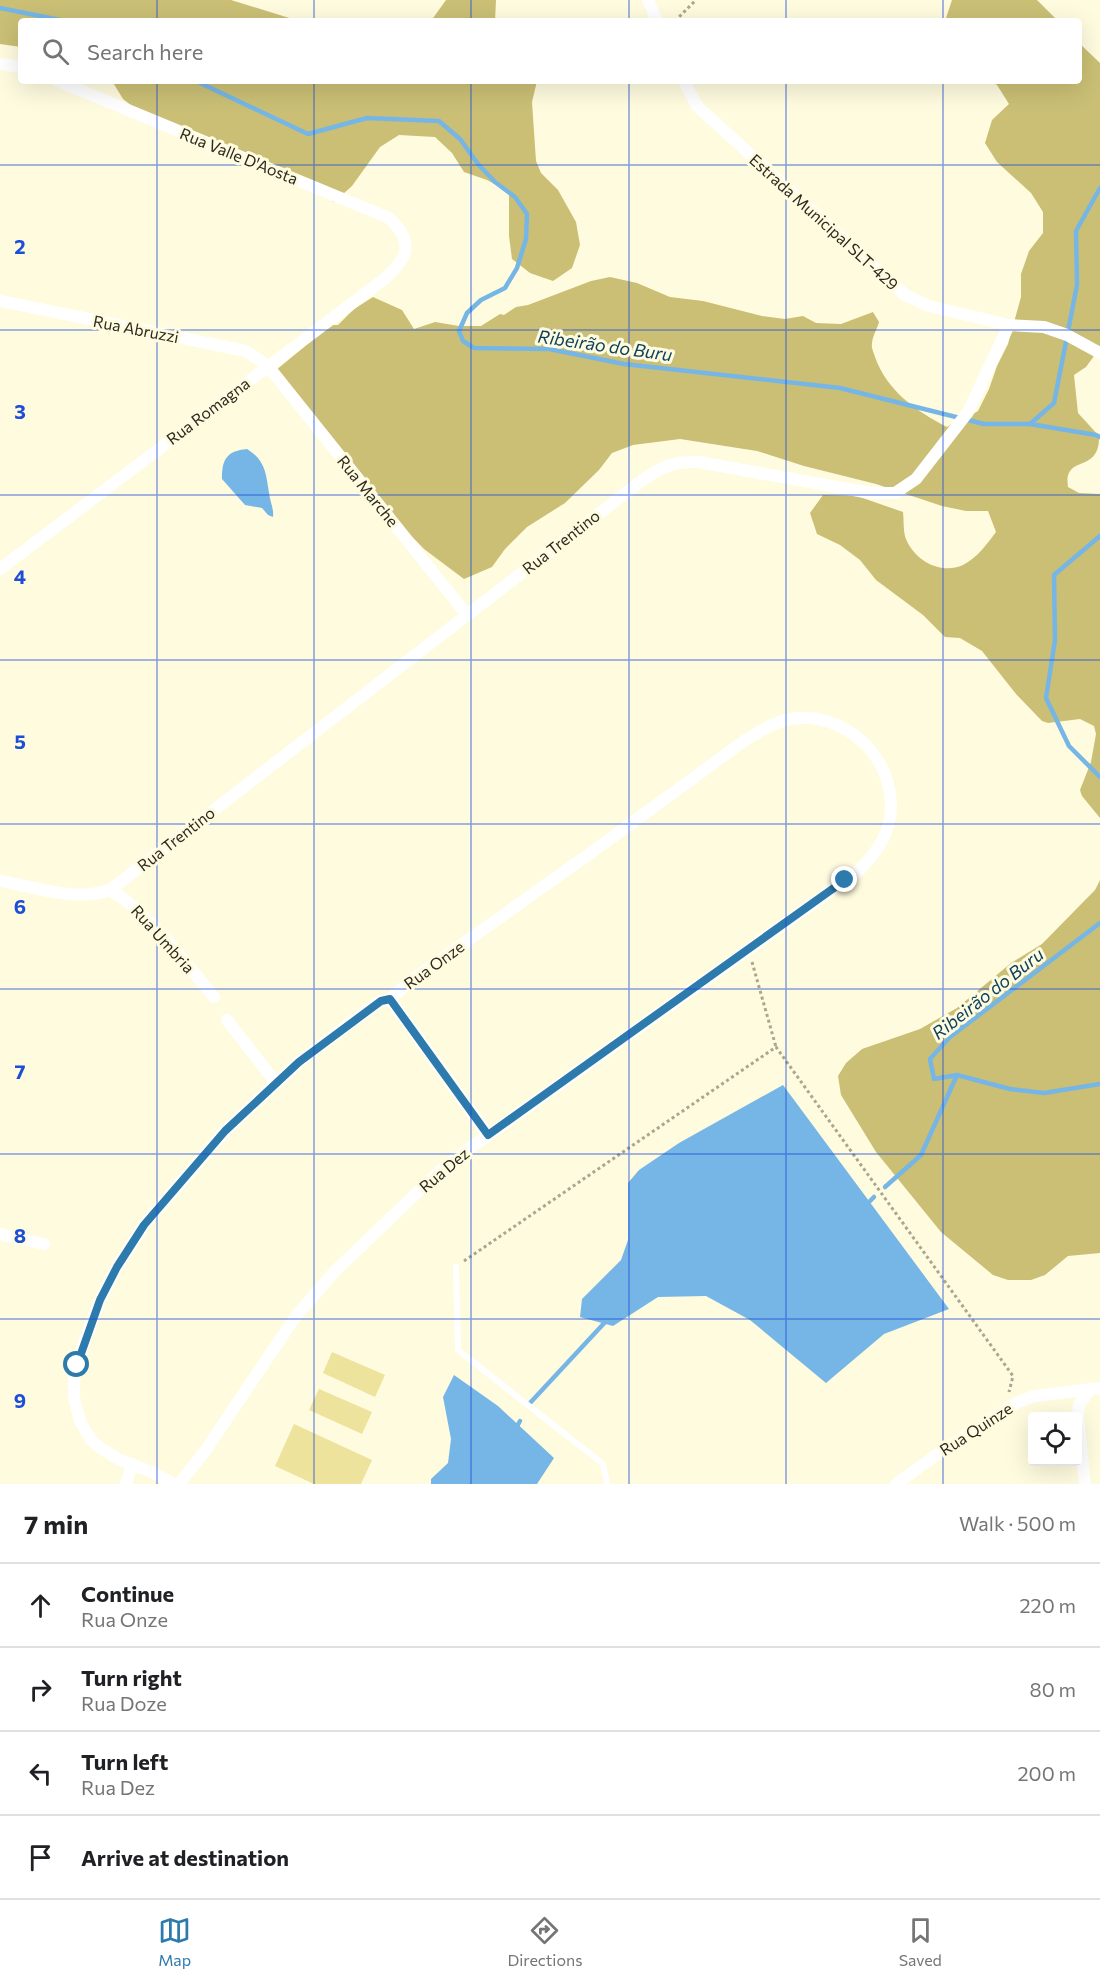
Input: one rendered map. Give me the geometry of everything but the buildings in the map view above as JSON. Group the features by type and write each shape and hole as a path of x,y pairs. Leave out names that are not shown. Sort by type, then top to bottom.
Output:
{"street":[{"path":"648,0 656,18"},
{"path":"0,64 18,67"},
{"name":"Rua Valle D'Aosta","path":"65,84 389,218 402,230 406,245"},
{"name":"Estrada Municipal SLT-429","path":"686,84 697,106 905,295 929,306 1009,325 1044,327 1100,353"},
{"name":"Rua Romagna","path":"0,569 399,266 406,245"},
{"name":"Rua Abruzzi","path":"0,302 246,351 268,366"},
{"name":"Rua Trentino","path":"110,890 664,465 682,461 699,462 870,493 895,493 916,479 968,411 1009,325"},
{"name":"Rua Marche","path":"268,366 467,615"},
{"name":"Rua Onze","path":"174,1484 152,1472 120,1460 91,1440 76,1409 74,1389 77,1365 100,1300 117,1267 144,1225 225,1131 299,1062 365,1012 381,1001 390,999 412,980 744,741 767,727 796,718 822,720 853,732 868,746 881,764"},
{"name":"Rua Dez","path":"179,1484 206,1451 296,1316 334,1272 445,1166 857,872 874,854 885,835 890,812 888,783 881,764"},
{"path":"0,881 74,895 95,895 110,890"},
{"name":"Rua Umbria","path":"110,890 129,901 147,917 214,997"},
{"path":"390,999 488,1135"},
{"path":"227,1020 276,1083"},
{"path":"0,1234 44,1244"},
{"path":"1078,1412 1079,1405 1095,1389"},
{"name":"Rua Quinze","path":"896,1484 1018,1401 1035,1396 1095,1389"},
{"path":"1054,1394 1068,1403 1074,1412"},
{"path":"1082,1455 1085,1484"},
{"path":"126,1484 132,1464"},
{"path":"916,1484 920,1467"}],"lane":[{"path":"456,1267 458,1350 603,1464 607,1484"}],"path":[{"path":"678,18 696,0"},
{"path":"748,949 776,1047 1013,1376 1001,1413"},
{"path":"456,1267 776,1047"}],"shaded area":[{"path":"0,0 231,0 289,18 18,18 18,47 0,44"},
{"path":"446,0 496,0 495,18 433,18"},
{"path":"952,0 1037,0 1055,18 946,18"},
{"path":"1082,46 1100,63 1100,348 1086,367 1074,375 1078,413 1099,436 1098,448 1094,456 1071,470 1068,487 1079,493 1100,494 1100,818 1082,796 1080,790 1091,762 1096,734 1094,726 1080,719 1048,723 1042,721 1016,694 982,651 960,638 945,637 923,615 876,580 860,560 840,545 817,534 810,513 823,495 857,496 903,512 905,536 916,554 922,560 938,567 955,568 973,559 996,532 988,511 966,511 942,506 876,484 804,466 757,451 680,439 633,445 612,453 599,470 565,503 527,527 505,549 492,567 464,579 424,549 359,482 275,371 304,347 315,325 338,325 354,309 373,297 402,310 414,329 435,322 459,326 481,326 516,307 528,305 591,281 610,277 637,283 670,297 703,301 762,316 785,319 803,316 816,323 841,324 873,312 879,322 872,349 887,380 904,399 935,421 947,427 958,420 959,423 978,411 989,389 1008,344 1021,297 1021,274 1029,251 1043,233 1043,212 1031,193 997,162 985,143 992,120 1009,104 995,84 1082,84"},
{"path":"114,84 536,84 532,102 536,161 541,173 558,190 576,222 580,245 572,268 553,281 530,273 512,259 509,236 509,192 487,180 464,172 452,153 435,137 399,135 380,147 352,186 334,202 321,192 141,113 123,99"},
{"path":"1100,880 1100,1253 1068,1256 1045,1275 1031,1280 1008,1280 993,1275 941,1232 876,1152 841,1095 838,1076 846,1063 862,1049 920,1029 957,1008 1011,963 1042,944 1095,890"},
{"path":"332,1352 385,1375 375,1397 323,1373"},
{"path":"319,1389 372,1412 362,1434 309,1410"},
{"path":"294,1424 372,1460 361,1484 314,1484 275,1466"}],"water":[{"path":"247,449 258,458 264,468 273,517 262,508 245,505 222,479 224,462 230,454"},
{"path":"783,1085 949,1309 884,1334 826,1383 750,1320 706,1296 658,1297 613,1326 580,1317 582,1299 621,1260 628,1240 628,1183 639,1170 679,1143"},
{"path":"454,1375 498,1406 554,1458 537,1484 431,1484 431,1479 448,1463 451,1439 443,1397"}],"waterway":[{"name":"Ribeirão do Buru","path":"0,8 50,18"},
{"name":"Ribeirão do Buru","path":"202,84 308,134 367,118 439,121 460,139 478,164 495,182 515,197 527,214 526,239 517,268 505,288 481,300 467,313 459,331 463,341 474,348 549,349 624,364 840,388 984,424 1030,424 1100,437"},
{"path":"1030,424 1054,403 1077,285 1076,231 1100,188"},
{"name":"Ribeirão do Buru","path":"1100,536 1054,575 1055,640 1046,698 1069,746 1100,777"},
{"name":"Ribeirão do Buru","path":"1100,923 950,1037 930,1059 934,1079 957,1075 1010,1089 1044,1093 1100,1084"},
{"path":"885,1187 921,1155 957,1075"},
{"path":"865,1206 874,1197"},
{"path":"530,1403 608,1319"},
{"path":"515,1430 520,1421"}],"route":[{"path":"77,1365 100,1300 130,1244 144,1225 225,1131 299,1062 381,1001 390,999 488,1135 845,880"}]}
